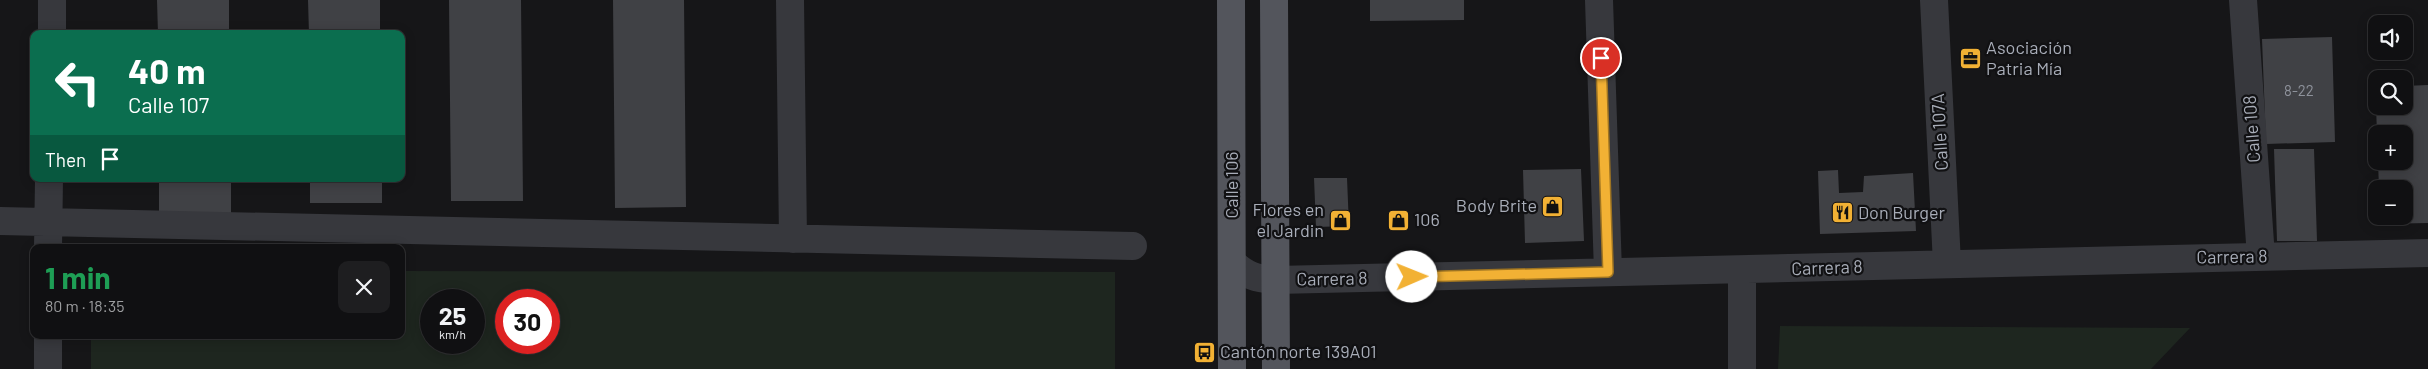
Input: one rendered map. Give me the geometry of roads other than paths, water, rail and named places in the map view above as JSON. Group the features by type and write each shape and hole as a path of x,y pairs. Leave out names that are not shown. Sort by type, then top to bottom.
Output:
{"main road":[{"name":"Calle 106","path":"1231,0 1232,369"},
{"path":"1274,0 1276,369"}],"street":[{"path":"52,0 52,30"},
{"path":"790,0 793,239"},
{"path":"1599,0 1608,272"},
{"name":"Calle 107A","path":"1934,0 1947,264"},
{"name":"Calle 108","path":"2243,0 2261,257"},
{"path":"48,235 49,182"},
{"path":"0,222 48,235 793,239 1133,246"},
{"name":"Carrera 8","path":"1232,262 1243,273 1258,279 1276,280 2428,253"},
{"path":"1742,270 1742,369"},
{"path":"48,339 48,369"}],"place":[{"name":"Asociación Patria Mía","path":"1970,58"},
{"name":"Body Brite","path":"1553,206"},
{"name":"Don Burger","path":"1842,213"},
{"name":"Flores en el Jardin","path":"1340,220"},
{"name":"106","path":"1398,220"},
{"name":"Cantón norte 139A01","path":"1204,352"}]}
